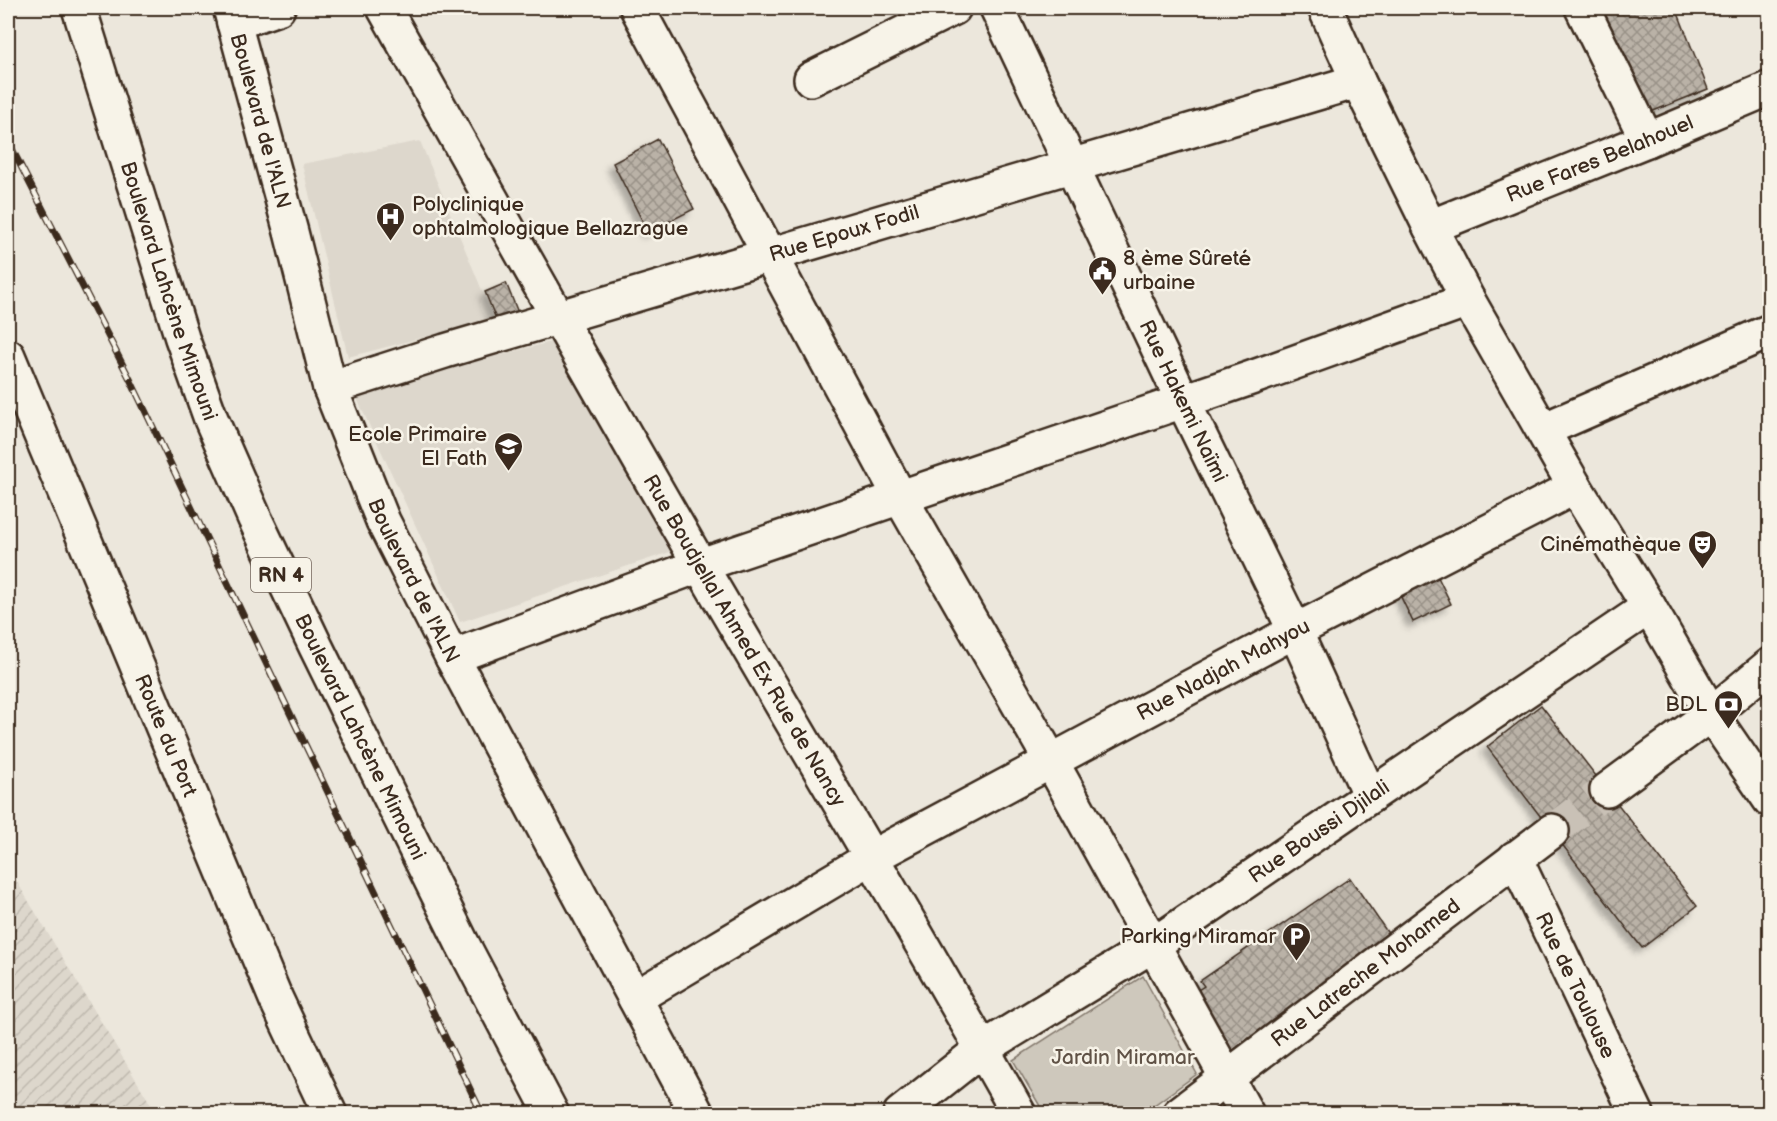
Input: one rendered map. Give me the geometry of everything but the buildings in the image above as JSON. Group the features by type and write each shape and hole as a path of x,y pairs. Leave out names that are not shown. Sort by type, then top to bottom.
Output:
{"street":[{"name":"Boulevard Lahcène Mimouni","path":"79,8 182,338 211,419 255,519 316,647 462,943 552,1113"},
{"path":"232,15 278,8"},
{"name":"Rue Boudjellal Ahmed Ex Rue de Nancy","path":"384,8 558,318 1019,1113"},
{"path":"637,8 900,497 1051,761 1247,1113"},
{"path":"811,79 954,8"},
{"name":"Rue Hakemi Naïmi","path":"997,8 1070,165 1295,631 1370,796"},
{"path":"1325,8 1358,81 1468,300 1575,487 1649,607 1711,714 1770,800"},
{"path":"1582,8 1647,140"},
{"name":"Boulevard de l'ALN","path":"232,15 288,221 330,388 383,521 452,657 697,1113"},
{"name":"Rue Epoux Fodil","path":"330,388 445,351 1358,81"},
{"name":"Rue Fares Belahouel","path":"1430,228 1770,88"},
{"path":"452,657 701,565 1183,401 1468,300"},
{"path":"1543,430 1770,331"},
{"name":"Route du Port","path":"8,356 276,999 330,1113"},
{"name":"Rue Nadjah Mahyou","path":"635,998 872,857 1295,631 1575,487"},
{"name":"Rue Boussi Djilali","path":"900,1113 982,1049 1153,945 1649,607"},
{"path":"1607,790 1711,714 1770,665"},
{"name":"Rue Latreche Mohamed","path":"1179,1113 1552,831"},
{"name":"Rue de Toulouse","path":"1515,858 1637,1113"}],"shaded area":[{"name":"Polyclinique ophtalmologique Bellazrague","path":"420,141 494,319 348,357 302,164"},
{"name":"Ecole Primaire El Fath","path":"551,342 670,552 460,622 354,392"},
{"path":"8,867 156,1113 8,1113"}],"green space":[{"name":"Jardin Miramar","path":"1143,976 1197,1074 1143,1113 1044,1113 1013,1060"}],"tunnel":[{"path":"1552,831 1607,790"}],"railway":[{"path":"8,141 130,379 482,1114"}],"place":[{"name":"Polyclinique ophtalmologique Bellazrague","path":"391,242"},
{"name":"8 ème Sûreté urbaine","path":"1102,296"},
{"name":"Ecole Primaire El Fath","path":"508,472"},
{"name":"Cinémathèque","path":"1702,570"},
{"name":"BDL","path":"1728,730"},
{"name":"Parking Miramar","path":"1297,962"}]}
